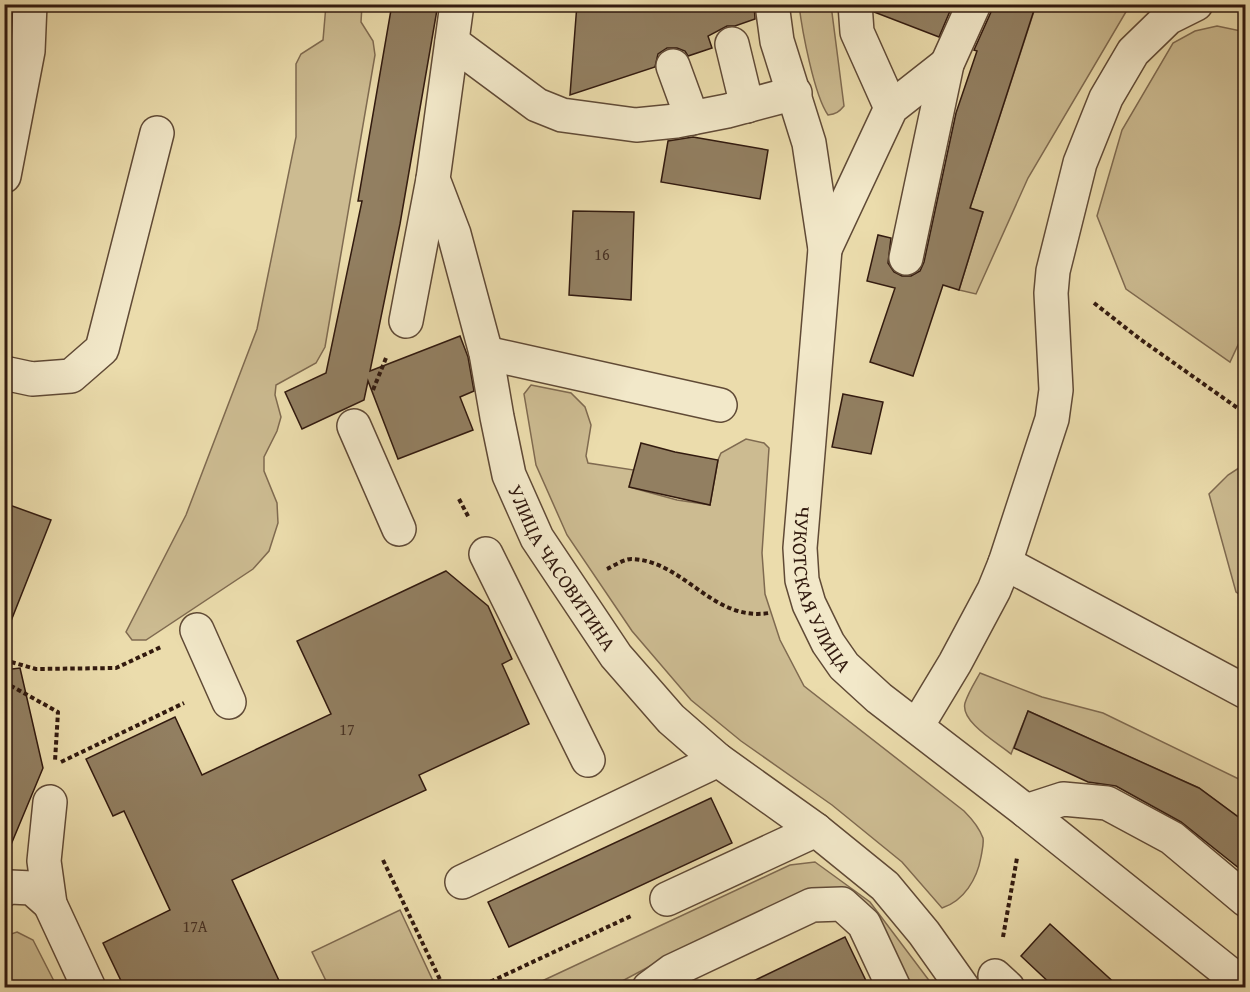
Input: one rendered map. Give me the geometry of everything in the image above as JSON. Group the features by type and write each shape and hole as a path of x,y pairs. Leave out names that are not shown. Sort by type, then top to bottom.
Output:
{"street":[{"name":"УЛИЦА ЧАСОВИТИНА","path":"458,4 433,179 454,234 486,354 509,475 537,538 616,656 671,719 718,760 816,830 885,886 924,933 963,987"},
{"name":"ЧУКОТСКАЯ УЛИЦА","path":"772,4 777,41 809,143 825,249 800,548 802,580 809,604 828,643 844,666 879,698 1026,811 1245,987"},
{"path":"855,4 857,32 891,108"},
{"path":"906,258 947,64 974,4"},
{"path":"916,726 955,663 994,590 1052,419 1056,390 1051,293 1053,271 1080,163 1106,98 1133,52 1168,18 1196,4"},
{"path":"4,176 28,51 21,20"},
{"path":"452,42 537,105 562,115 636,125 676,122 795,93"},
{"path":"732,44 747,106"},
{"path":"825,249 891,108 947,64"},
{"path":"673,66 692,118"},
{"path":"4,373 32,379 71,376 102,349 157,133"},
{"path":"406,321 433,179"},
{"path":"486,354 720,405"},
{"path":"354,426 399,529"},
{"path":"486,554 588,760"},
{"path":"1005,562 1245,692"},
{"path":"197,630 229,702"},
{"path":"462,882 718,760"},
{"path":"1026,811 1063,799 1107,803 1172,838 1245,900"},
{"path":"50,802 44,861 50,904 88,987"},
{"path":"667,899 816,830"},
{"path":"4,890 10,887 32,888 50,904"},
{"path":"649,987 672,971 812,905 842,904 864,924 894,987"}],"path":[{"path":"1053,271 1140,339 1245,414"},
{"path":"354,426 369,402 393,337 406,321"},
{"path":"568,586 630,558 655,564 736,612 757,615 809,604"},
{"path":"4,660 36,669 116,668 197,630"},
{"path":"4,682 58,712 55,765 193,699"},
{"path":"1002,982 1026,811"},
{"path":"383,860 444,987"},
{"path":"477,987 667,899"}],"shaded area":[{"path":"326,5 362,5 361,22 373,41 375,55 325,347 316,363 276,385 275,395 281,417 264,457 264,471 277,503 278,523 269,551 253,569 146,640 132,640 126,632 186,515 257,329 296,137 296,64 301,54 323,40"},
{"path":"799,5 831,5 844,106 833,114 828,115 823,106 813,78"},
{"path":"1036,5 1130,5 1028,178 976,294 959,290 983,212 970,208"},
{"path":"1217,26 1246,32 1245,330 1230,362 1126,289 1097,216 1122,130 1173,43 1195,31"},
{"path":"531,385 571,393 585,407 591,425 586,456 588,463 634,470 629,487 677,500 710,505 721,453 746,439 764,443 769,448 762,553 765,594 780,640 804,686 964,811 972,820 981,834 983,848 973,881 963,895 942,908 902,862 832,805 741,741 691,700 632,631 567,535 536,465 524,394"},
{"path":"1245,464 1245,598 1236,592 1209,494 1228,475"},
{"path":"980,673 1042,697 1103,713 1245,782 1245,822 1199,788 1028,711 1011,754 974,725 965,710 966,699"},
{"path":"815,862 870,902 934,987 910,987 872,914 840,889 671,955 611,987 527,988 790,865"},
{"path":"400,910 433,981 420,987 329,987 312,952"},
{"path":"17,932 33,940 57,987 5,987 5,936"}],"building":[{"path":"392,4 438,4 400,224 370,371 460,336 468,357 474,391 460,397 473,430 398,459 368,381 364,400 302,429 285,392 326,373 362,201 358,201"},
{"path":"577,4 754,4 755,19 735,26 727,26 708,36 712,48 688,56 685,51 667,48 658,54 655,67 570,95"},
{"path":"874,4 953,4 939,37 874,12"},
{"path":"992,4 1036,4 970,208 983,212 959,290 943,285 913,376 870,362 895,288 867,281 878,235 891,238 888,263 894,272 902,276 911,276 920,271 924,262 956,113 977,51 974,50 991,12"},
{"path":"693,137 768,150 760,199 661,182 668,141"},
{"path":"573,211 634,212 631,300 569,295"},
{"path":"843,394 883,402 871,454 832,447"},
{"path":"641,443 718,460 710,505 629,487"},
{"path":"4,503 51,520 7,631 4,630"},
{"path":"446,571 488,606 512,659 502,664 529,724 419,775 426,790 232,880 282,987 124,987 103,943 170,910 124,811 113,816 86,759 175,717 202,775 331,714 297,641"},
{"path":"20,668 43,768 5,859 4,670"},
{"path":"1028,711 1199,788 1245,822 1245,873 1181,822 1116,786 1088,782 1014,748"},
{"path":"711,798 732,843 509,947 488,902"},
{"path":"1050,924 1119,987 1054,987 1021,956"},
{"path":"845,937 869,987 741,987"}]}
